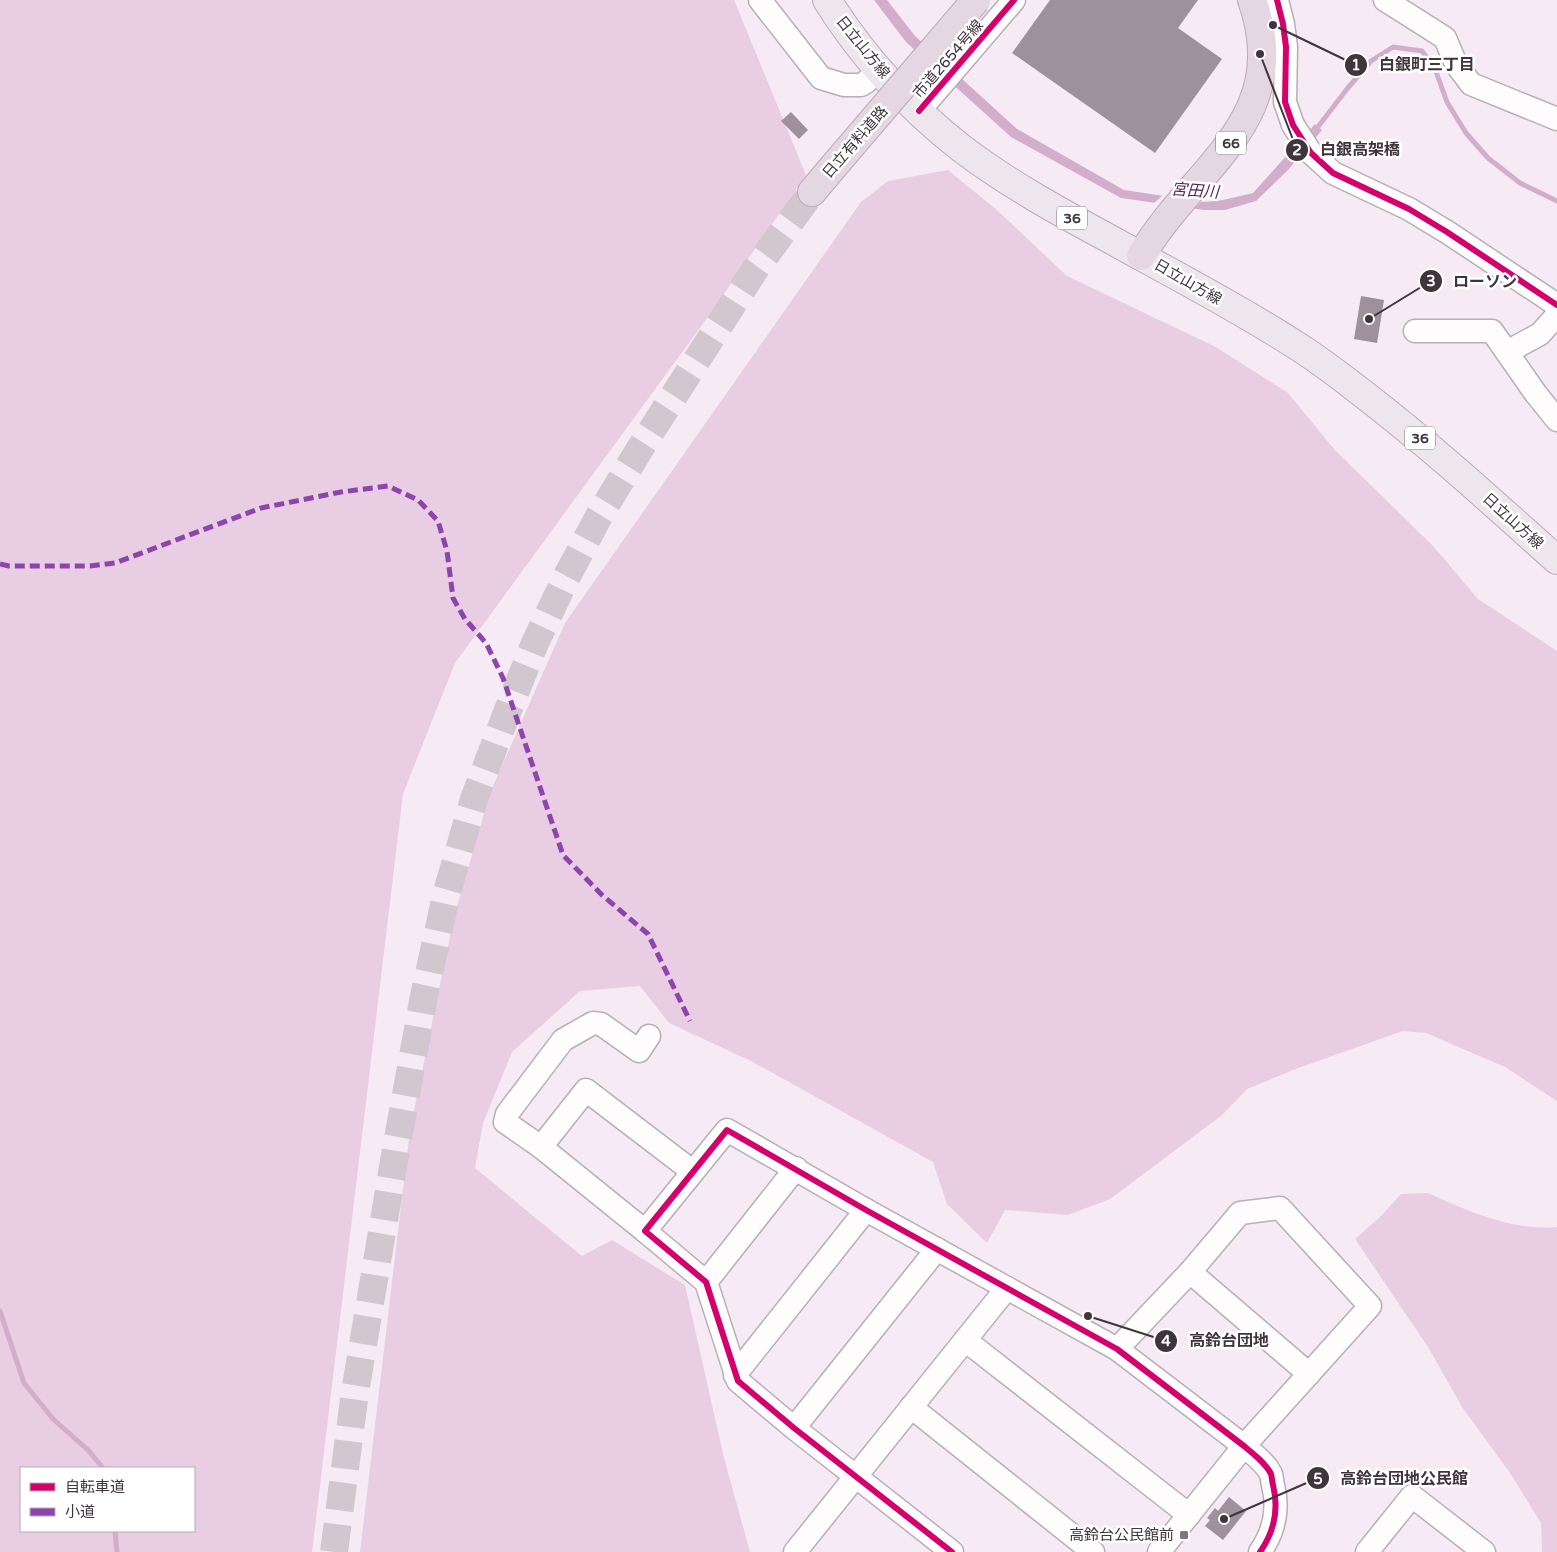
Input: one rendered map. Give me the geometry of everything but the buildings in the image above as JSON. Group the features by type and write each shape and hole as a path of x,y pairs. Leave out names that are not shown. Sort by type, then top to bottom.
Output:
{"highway":[{"name":"日立有料道路","path":"812,192 976,0"},
{"name":"66","path":"1141,256 1159,228 1232,142 1251,108 1258,88 1263,60 1261,31 1252,0"}],"main road":[{"name":"日立山方線","path":"827,0 848,31 878,69 928,101 963,149 1004,178 1050,206 1141,256 1303,350 1409,428 1557,560"}],"street":[{"path":"760,0 821,78 844,85 861,85 878,69"},
{"path":"1277,0 1286,47 1285,102 1292,125 1311,153 1333,173 1409,210 1447,232 1557,305"},
{"path":"1386,0 1445,38 1456,64 1471,84 1557,119"},
{"name":"市道2654号線","path":"928,101 968,55 1002,4"},
{"path":"1507,352 1540,334 1557,315"},
{"path":"1415,331 1492,331 1536,394 1557,420"},
{"path":"649,1036 639,1051 601,1024 593,1022 563,1040 507,1114 505,1122 541,1147 706,1282 738,1381 794,1428 952,1552"},
{"path":"541,1147 586,1090 692,1171"},
{"path":"645,1231 727,1130 866,1210 1117,1349 1244,1446 1259,1459 1271,1474 1275,1491 1276,1511 1273,1528 1260,1552"},
{"path":"706,1282 796,1168"},
{"path":"1117,1349 1190,1272 1240,1213 1280,1208 1370,1306 1244,1446 1159,1552"},
{"path":"735,1375 866,1210"},
{"path":"794,1428 937,1249"},
{"path":"1190,1272 1309,1374"},
{"path":"802,1550 856,1477 1006,1288"},
{"path":"965,1340 1189,1515"},
{"path":"911,1407 1093,1552"},
{"path":"1368,1552 1412,1496 1478,1550"}],"shaded area":[{"path":"0,0 734,0 806,175 710,314 455,663 403,794 312,1552 0,1552"},
{"path":"874,0 887,0 915,36 1017,129 1124,190 1205,202 1253,193 1315,124 1322,130 1288,170 1256,201 1225,210 1204,210 1121,198 1011,137 906,42"},
{"path":"948,170 998,211 1067,276 1216,347 1288,393 1334,449 1434,547 1478,599 1557,651 1557,1101 1505,1067 1426,1033 1403,1031 1298,1068 1247,1089 1222,1115 1110,1199 1068,1215 1005,1210 987,1243 947,1204 933,1162 751,1061 669,1023 640,986 580,991 512,1052 483,1123 475,1168 582,1256 612,1240 685,1285 724,1458 750,1552 360,1552 410,1130 454,917 490,793 565,623 861,202 888,181"},
{"path":"1428,1193 1475,1213 1507,1223 1523,1226 1557,1227 1557,1552 1542,1552 1541,1523 1510,1473 1462,1407 1428,1347 1355,1239 1381,1216 1401,1194"}],"pier":[{"path":"1165,193 1204,199 1192,211 1152,205"}],"waterway":[{"name":"宮田川","path":"1314,132 1371,61 1393,47 1422,51 1435,69 1447,102 1466,133 1488,158 1520,183 1557,201"},
{"path":"0,1311 24,1383 53,1419 88,1450 102,1467"},
{"path":"115,1532 117,1552"}],"tunnel":[{"path":"334,1552 355,1392 424,996 447,892 474,799 535,643 566,578 599,516 754,271 812,192"}],"marked path":[{"path":"0,564 9,566 90,566 115,563 261,508 341,492 388,486 418,500 438,521 447,551 453,598 465,619 486,643 503,678 563,855 602,895 648,934 690,1021"}],"cycle path":[{"path":"919,111 1014,0"},
{"path":"1277,0 1286,47 1285,102 1293,125 1311,153 1333,173 1409,209 1557,305"},
{"path":"952,1552 794,1428 738,1381 706,1282 645,1231 727,1130 866,1210 1117,1349 1244,1446 1266,1466 1271,1475 1275,1494 1272,1528 1260,1552"}],"place":[{"name":"白銀町三丁目","path":"1273,25"},
{"name":"白銀高架橋","path":"1260,54"},
{"name":"ローソン","path":"1369,319"},
{"name":"高鈴台団地","path":"1088,1316"},
{"name":"高鈴台団地公民館","path":"1224,1519"},
{"name":"高鈴台公民館前","path":"1184,1535"}]}
